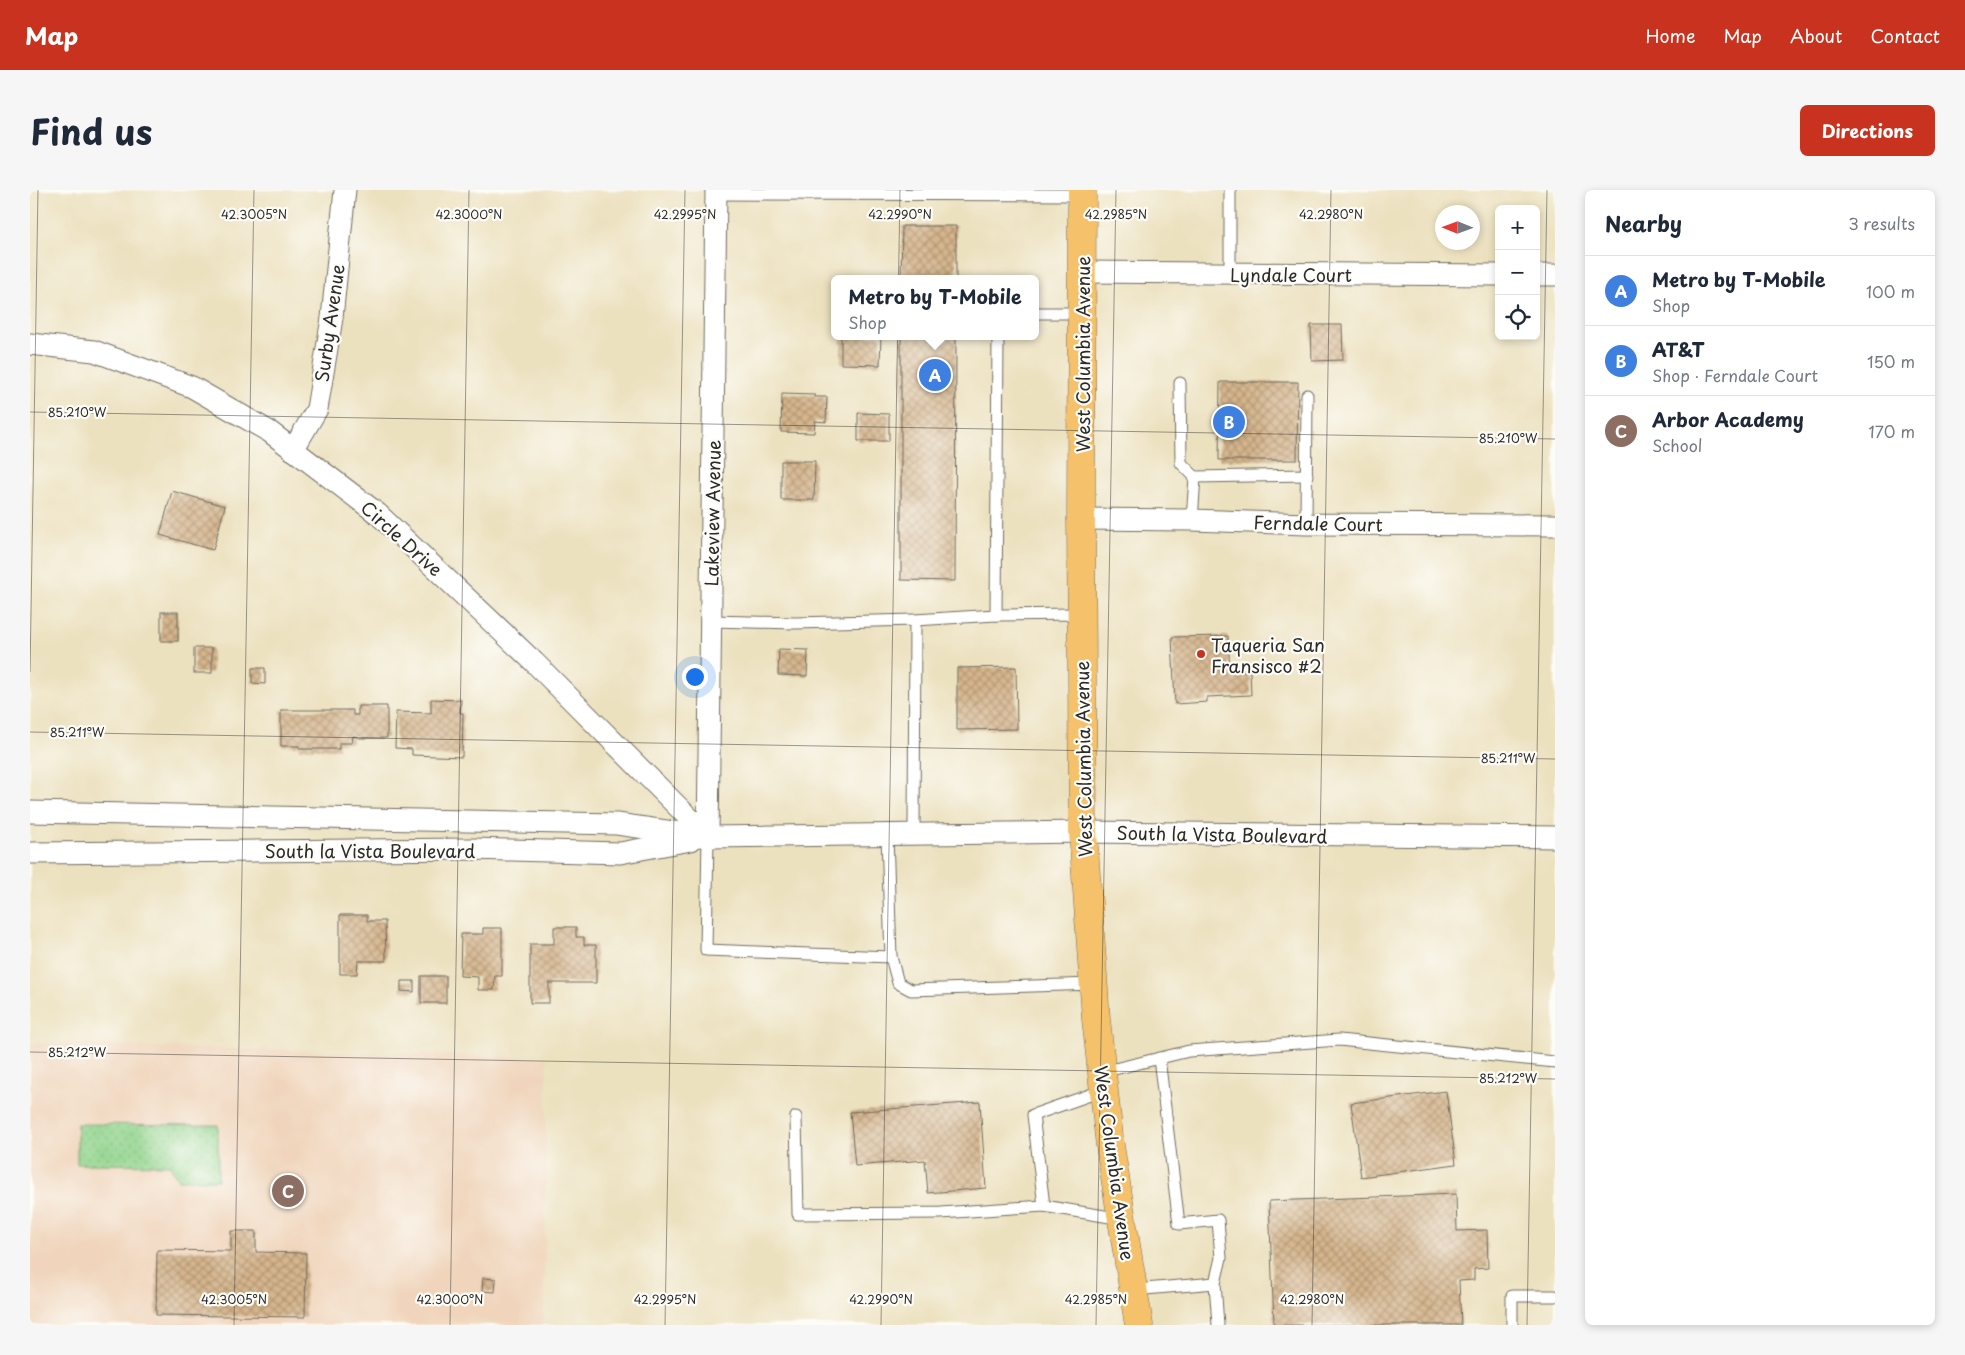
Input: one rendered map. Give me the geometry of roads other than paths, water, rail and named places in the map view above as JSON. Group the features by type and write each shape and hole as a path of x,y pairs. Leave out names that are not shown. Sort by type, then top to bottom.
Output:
{"main road":[{"name":"West Columbia Avenue","path":"1082,193 1081,614 1083,832 1094,984 1110,1146 1139,1325"}],"street":[{"name":"Surby Avenue","path":"293,450 317,409 332,318 345,190"},
{"name":"Lakeview Avenue","path":"708,837 716,192"},
{"name":"Lyndale Court","path":"1083,272 1495,275"},
{"path":"1540,275 1555,275"},
{"name":"Circle Drive","path":"30,344 94,351 192,387 270,432 378,514 534,662 708,837"},
{"name":"Ferndale Court","path":"1081,519 1306,524 1555,525"},
{"name":"South la Vista Boulevard","path":"30,812 616,824 708,837 1083,832 1555,837"},
{"name":"South la Vista Boulevard","path":"30,853 472,849 620,853 708,837"}],"lane":[{"path":"1230,190 1230,273"},
{"path":"716,192 1082,193"},
{"path":"1039,313 1082,313"},
{"path":"996,615 998,340"},
{"path":"1180,383 1181,463 1194,477 1192,520"},
{"path":"1306,524 1307,395"},
{"path":"1194,477 1307,475"},
{"path":"711,621 796,623 915,620 996,615 1081,614"},
{"path":"914,835 915,620"},
{"path":"887,835 891,957 898,983 912,990 1094,984"},
{"path":"708,837 706,950 891,957"},
{"path":"1044,1206 1033,1115 1103,1081 1158,1058 1189,1050 1339,1040 1555,1062"},
{"path":"1158,1058 1179,1224 1218,1220 1221,1258 1214,1283 1218,1325"},
{"path":"796,1117 798,1214 941,1213 1044,1206 1122,1219"},
{"path":"1133,1290 1214,1283"},
{"path":"1512,1325 1512,1296 1555,1296"}],"place":[{"name":"Metro by T-Mobile","path":"935,375"},
{"name":"AT&T","path":"1229,422"},
{"name":"Taqueria San Fransisco #2","path":"1201,654"},
{"name":"Arbor Academy","path":"288,1191"}]}
